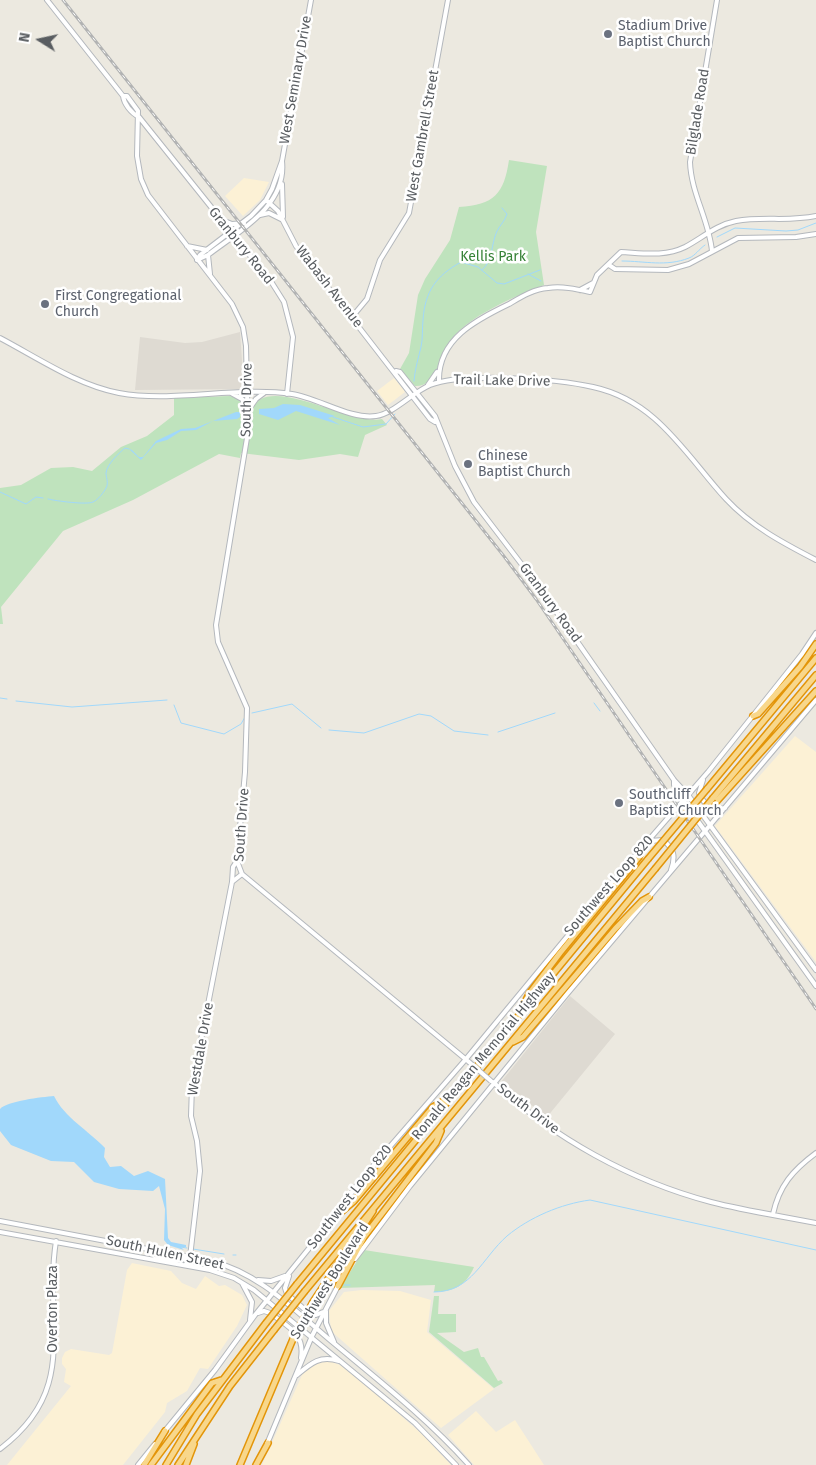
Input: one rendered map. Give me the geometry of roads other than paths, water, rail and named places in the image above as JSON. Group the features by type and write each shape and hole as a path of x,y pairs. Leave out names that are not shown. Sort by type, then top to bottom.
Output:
{"highway":[{"path":"753,716 758,714 782,688 816,644"},
{"name":"Ronald Reagan Memorial Highway","path":"166,1465 221,1380 297,1284 520,1012 816,658"},
{"path":"715,800 816,675"},
{"path":"715,800 816,691"},
{"name":"Ronald Reagan Memorial Highway","path":"178,1465 235,1380 274,1330 707,806 715,800"},
{"path":"520,1012 529,994 639,856 643,848"},
{"path":"510,1043 523,1037 615,929 642,901 649,897"},
{"path":"332,1220 354,1201 433,1107 449,1098"},
{"path":"338,1286 364,1237 436,1143 443,1125"},
{"name":"Southwest Boulevard","path":"240,1465 293,1339 313,1302 367,1223 374,1208"},
{"path":"150,1465 212,1383 221,1380"},
{"path":"144,1465 165,1431"},
{"path":"186,1465 196,1436"},
{"path":"256,1465 268,1443"}],"main road":[{"name":"Granbury Road","path":"47,0 123,96 124,101 134,114 139,117 272,283 288,314 293,330 293,351 287,394"},
{"name":"West Seminary Drive","path":"197,260 207,250 258,216 271,204 282,178 282,161 311,0"},
{"name":"West Gambrell Street","path":"352,317 367,299 380,260 409,213 448,0"},
{"name":"Bilglade Road","path":"712,251 709,232 693,187 690,162 717,0"},
{"name":"South Drive","path":"139,117 137,156 141,179 156,208 232,304 243,327 246,346 249,409 248,432 216,625 218,642 248,708 246,772 237,861 242,874 493,1082 552,1128 618,1167 659,1185 711,1202 816,1223"},
{"path":"137,134 149,130"},
{"name":"West Seminary Drive","path":"197,260 208,255 244,223 266,200 282,161"},
{"path":"258,216 269,213 283,220 282,178"},
{"name":"Wabash Avenue","path":"266,200 283,220 296,246 414,393"},
{"path":"427,386 438,370 450,344 470,325 540,289 560,287 590,292 597,275 621,252 670,253 685,247 730,222 746,219 794,220 816,216"},
{"path":"219,219 232,224 244,223"},
{"path":"608,265 615,269 668,270 689,264 742,237 786,238 816,234"},
{"path":"187,246 207,250"},
{"path":"208,255 211,276"},
{"path":"580,290 593,283"},
{"name":"Trail Lake Drive","path":"0,338 80,380 107,390 136,394 229,392 287,394 368,417 383,414 414,393 438,381 455,379 545,380 594,387 613,393 662,423 727,500 756,526 784,544 816,560"},
{"path":"438,370 438,381"},
{"path":"229,392 242,399 249,409 256,399 266,392"},
{"name":"Granbury Road","path":"414,393 435,422 474,502 540,587 674,780 688,795 816,970"},
{"name":"Southwest Loop 820","path":"138,1465 248,1326 255,1314 332,1220 369,1170 468,1061 562,941 708,772 816,633"},
{"path":"260,1465 312,1336 338,1286 370,1237 493,1082 816,700"},
{"path":"708,772 700,786 700,795 712,808 726,808"},
{"name":"Granbury Road","path":"674,780 674,785 705,832 816,986"},
{"path":"649,841 660,839 672,849 674,860 669,874"},
{"name":"Westdale Drive","path":"187,1260 200,1171 196,1133 191,1116 192,1086 232,882 233,867 237,861"},
{"path":"232,882 242,874"},
{"path":"773,1214 776,1199 785,1181 799,1166 816,1153"},
{"name":"South Hulen Street","path":"0,1222 187,1260 240,1281 267,1300 375,1389 423,1430 456,1465"},
{"name":"South Hulen Street","path":"0,1232 152,1259 224,1264 256,1280 273,1292 381,1381 432,1426 468,1465"},
{"name":"Overton Plaza","path":"0,1449 28,1426 40,1408 47,1390 54,1346 52,1272 56,1241"},
{"path":"187,1260 190,1247"},
{"path":"256,1280 275,1281 289,1274"},
{"path":"289,1274 285,1288 287,1294 310,1314 316,1315 324,1312"},
{"path":"240,1281 252,1302 252,1314 248,1326"},
{"path":"331,1299 326,1311 326,1323 335,1344"},
{"path":"255,1314 264,1311 270,1312 298,1336 303,1347 300,1366"},
{"path":"295,1376 317,1359 329,1358 342,1362"},
{"path":"375,1389 381,1381"}],"water":[{"path":"283,404 300,405 335,416 328,418 340,425 296,411 278,420 259,414 259,409 274,408"},
{"path":"236,412 240,412 240,417 237,419 213,421 196,430 181,431 167,440 156,443 141,460 129,449 139,457 143,457 156,441 181,429 195,428"},
{"path":"54,1096 64,1111 105,1148 104,1157 110,1167 121,1166 134,1176 148,1171 165,1179 168,1238 171,1242 186,1245 186,1247 181,1247 184,1250 168,1245 164,1240 165,1209 159,1186 153,1191 119,1189 94,1182 74,1162 51,1161 11,1145 0,1131 0,1109 10,1104 33,1098"}],"waterway":[{"path":"482,270 488,262 495,236 507,214 502,208"},
{"path":"717,237 735,228 786,231 798,230 816,223"},
{"path":"622,261 664,263 680,261 691,257 705,245"},
{"path":"414,381 422,344 426,301 433,285 445,273 461,262 478,267 497,283 504,284 540,270"},
{"path":"528,274 541,281"},
{"path":"333,417 363,427 386,424 395,414"},
{"path":"48,499 78,503 95,501 107,486 106,473 111,462 125,448 129,449"},
{"path":"0,492 26,504 36,497 43,498"},
{"path":"0,698 7,699"},
{"path":"16,701 72,707 167,700"},
{"path":"594,703 600,711"},
{"path":"252,713 292,704 321,728"},
{"path":"174,705 181,723 224,734 241,724 245,717"},
{"path":"498,732 555,713"},
{"path":"329,730 364,733 419,714 431,716 454,731 488,735"},
{"path":"434,1292 447,1290 467,1280 507,1236 536,1217 557,1208 590,1200 816,1250"},
{"path":"180,1247 187,1248"},
{"path":"193,1249 224,1254"},
{"path":"344,1285 350,1285"}],"railway":[{"path":"63,0 536,599 816,1009"}],"place":[{"name":"Stadium Drive Baptist Church","path":"608,34"},
{"name":"First Congregational Church","path":"45,304"},
{"name":"Chinese Baptist Church","path":"468,464"},
{"name":"Southcliff Baptist Church","path":"619,803"}],"park label":[{"name":"Kellis Park","path":"493,257"}]}
